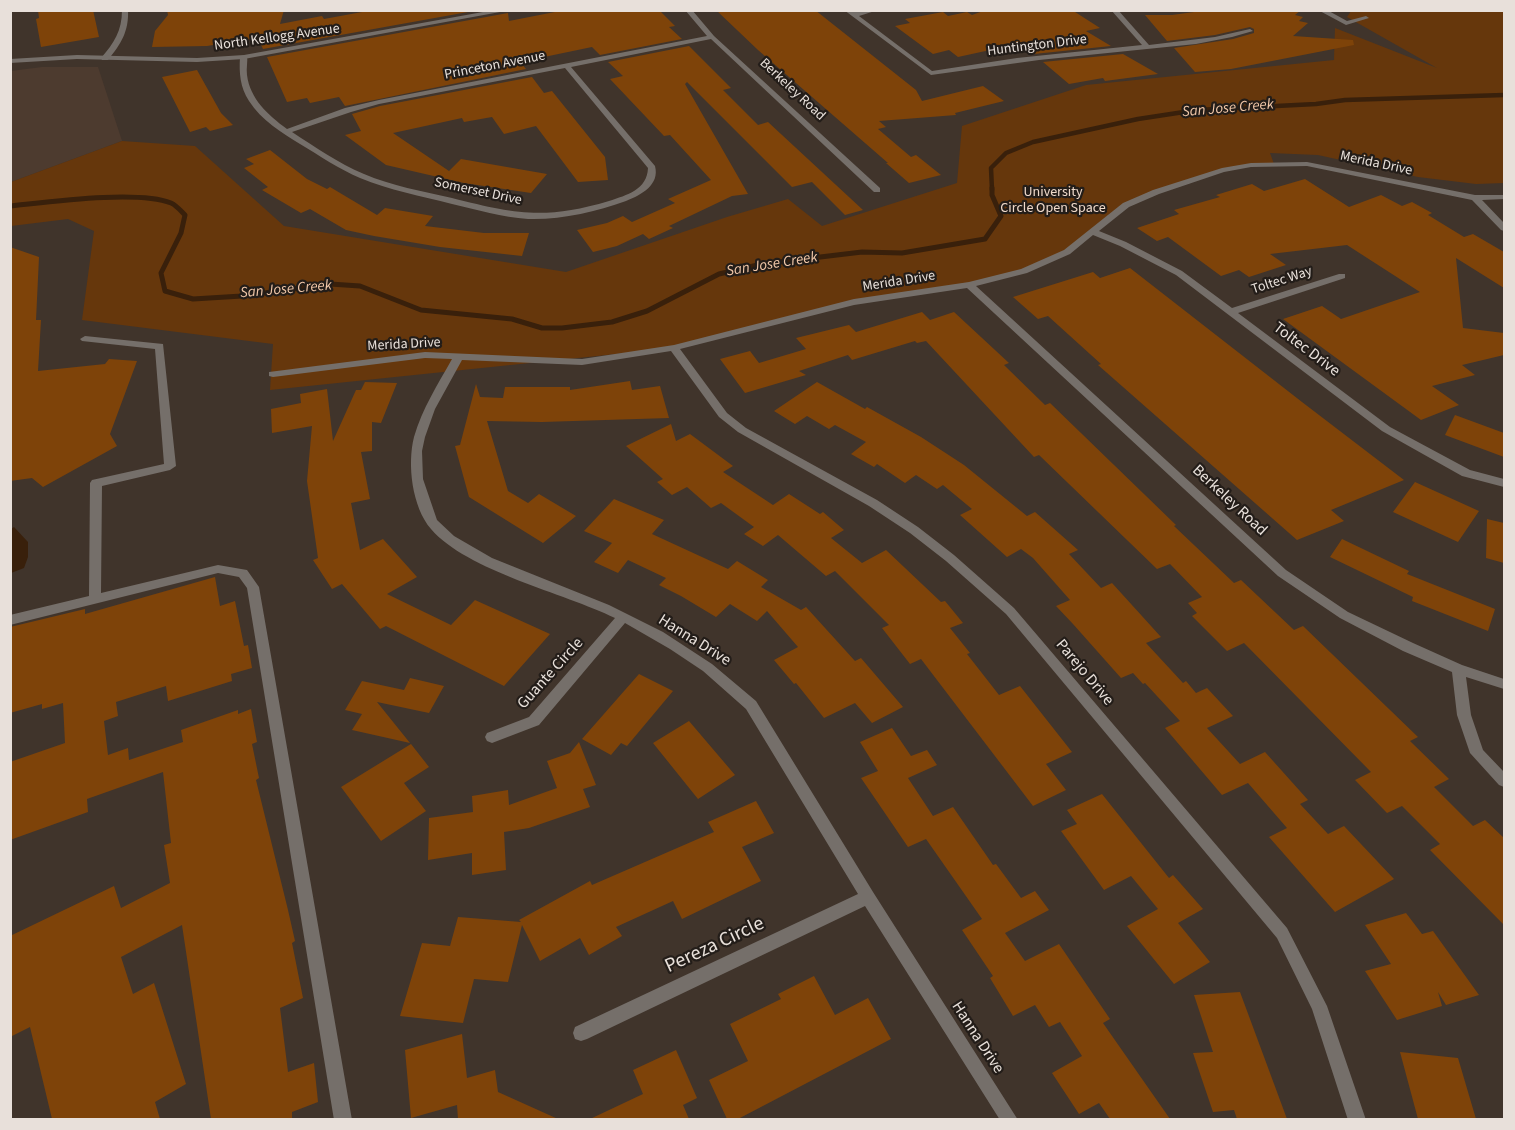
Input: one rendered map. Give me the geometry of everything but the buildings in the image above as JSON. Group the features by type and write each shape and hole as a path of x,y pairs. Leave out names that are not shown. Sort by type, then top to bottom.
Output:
{"street":[{"path":"105,58 126,28 125,10"},
{"name":"North Kellogg Avenue","path":"10,61 53,58 197,60 244,57 508,10"},
{"name":"Berkeley Road","path":"688,10 712,37 878,190"},
{"path":"849,13 875,10"},
{"path":"1114,10 1147,46"},
{"path":"1321,10 1346,22 1366,18"},
{"name":"Huntington Drive","path":"849,13 931,73 1007,60 1233,36 1250,31"},
{"name":"Princeton Avenue","path":"285,132 378,102 712,37"},
{"name":"Somerset Drive","path":"244,57 241,74 246,90 256,107 285,132 351,171 408,190 501,213 528,216 561,215 601,206 638,193 648,185 653,177 652,168 567,66"},
{"name":"Merida Drive","path":"273,374 425,355 582,362 674,348 854,302 969,285 1024,271 1067,252 1126,205 1156,192 1222,170 1251,165 1307,164 1475,198 1504,197"},
{"path":"1475,198 1504,228"},
{"name":"Toltec Drive","path":"1093,232 1123,244 1179,273 1386,429 1466,473 1504,483"},
{"name":"Toltec Way","path":"1231,312 1342,276"},
{"name":"Berkeley Road","path":"969,285 1282,573 1344,615 1407,647 1458,669 1504,684"},
{"path":"85,339 160,346 170,466 96,483 95,599"},
{"name":"Parejo Drive","path":"674,348 723,416 769,446 873,503 914,530 950,558 1010,611 1282,933 1319,1006 1357,1119"},
{"name":"Hanna Drive","path":"458,357 432,405 419,440 416,468 432,522 450,539 496,567 623,616 705,664 730,683 751,705 868,897 1010,1119"},
{"path":"10,620 218,569 243,573 254,587 343,1119"},
{"name":"Guante Circle","path":"492,737 534,721 623,616"},
{"path":"1458,669 1464,715 1477,753 1504,781"},
{"name":"Pereza Circle","path":"581,1033 868,897"}],"shaded area":[{"path":"42,67 98,67 122,141 11,182 11,71"},
{"path":"14,527 28,542 28,557 24,568 11,573 11,529"}],"green space":[{"name":"University Circle Open Space","path":"1351,11 1504,11 1504,183 1476,184 1418,177 1318,155 1270,153 1274,164 1222,170 1126,205 1067,252 1024,271 969,285 854,302 674,348 270,390 273,344 82,320 94,231 68,219 11,226 11,182 122,141 195,146 284,226 566,272 727,217 788,199 822,226 957,183 962,126 1086,85 1334,60 1335,28 1437,68 1347,17"}],"waterway":[{"name":"San Jose Creek","path":"992,190 991,168 1006,153 1033,142 1138,119 1197,110 1316,104 1345,100 1504,95"},
{"name":"San Jose Creek","path":"10,206 115,197 156,199 173,204 185,215 181,233 161,273 165,291 193,299 242,296 330,284 360,286 421,310 512,319 542,328 562,328 612,322 647,311 719,274 762,264 862,252 902,253 985,239 1001,216 992,190"}]}
